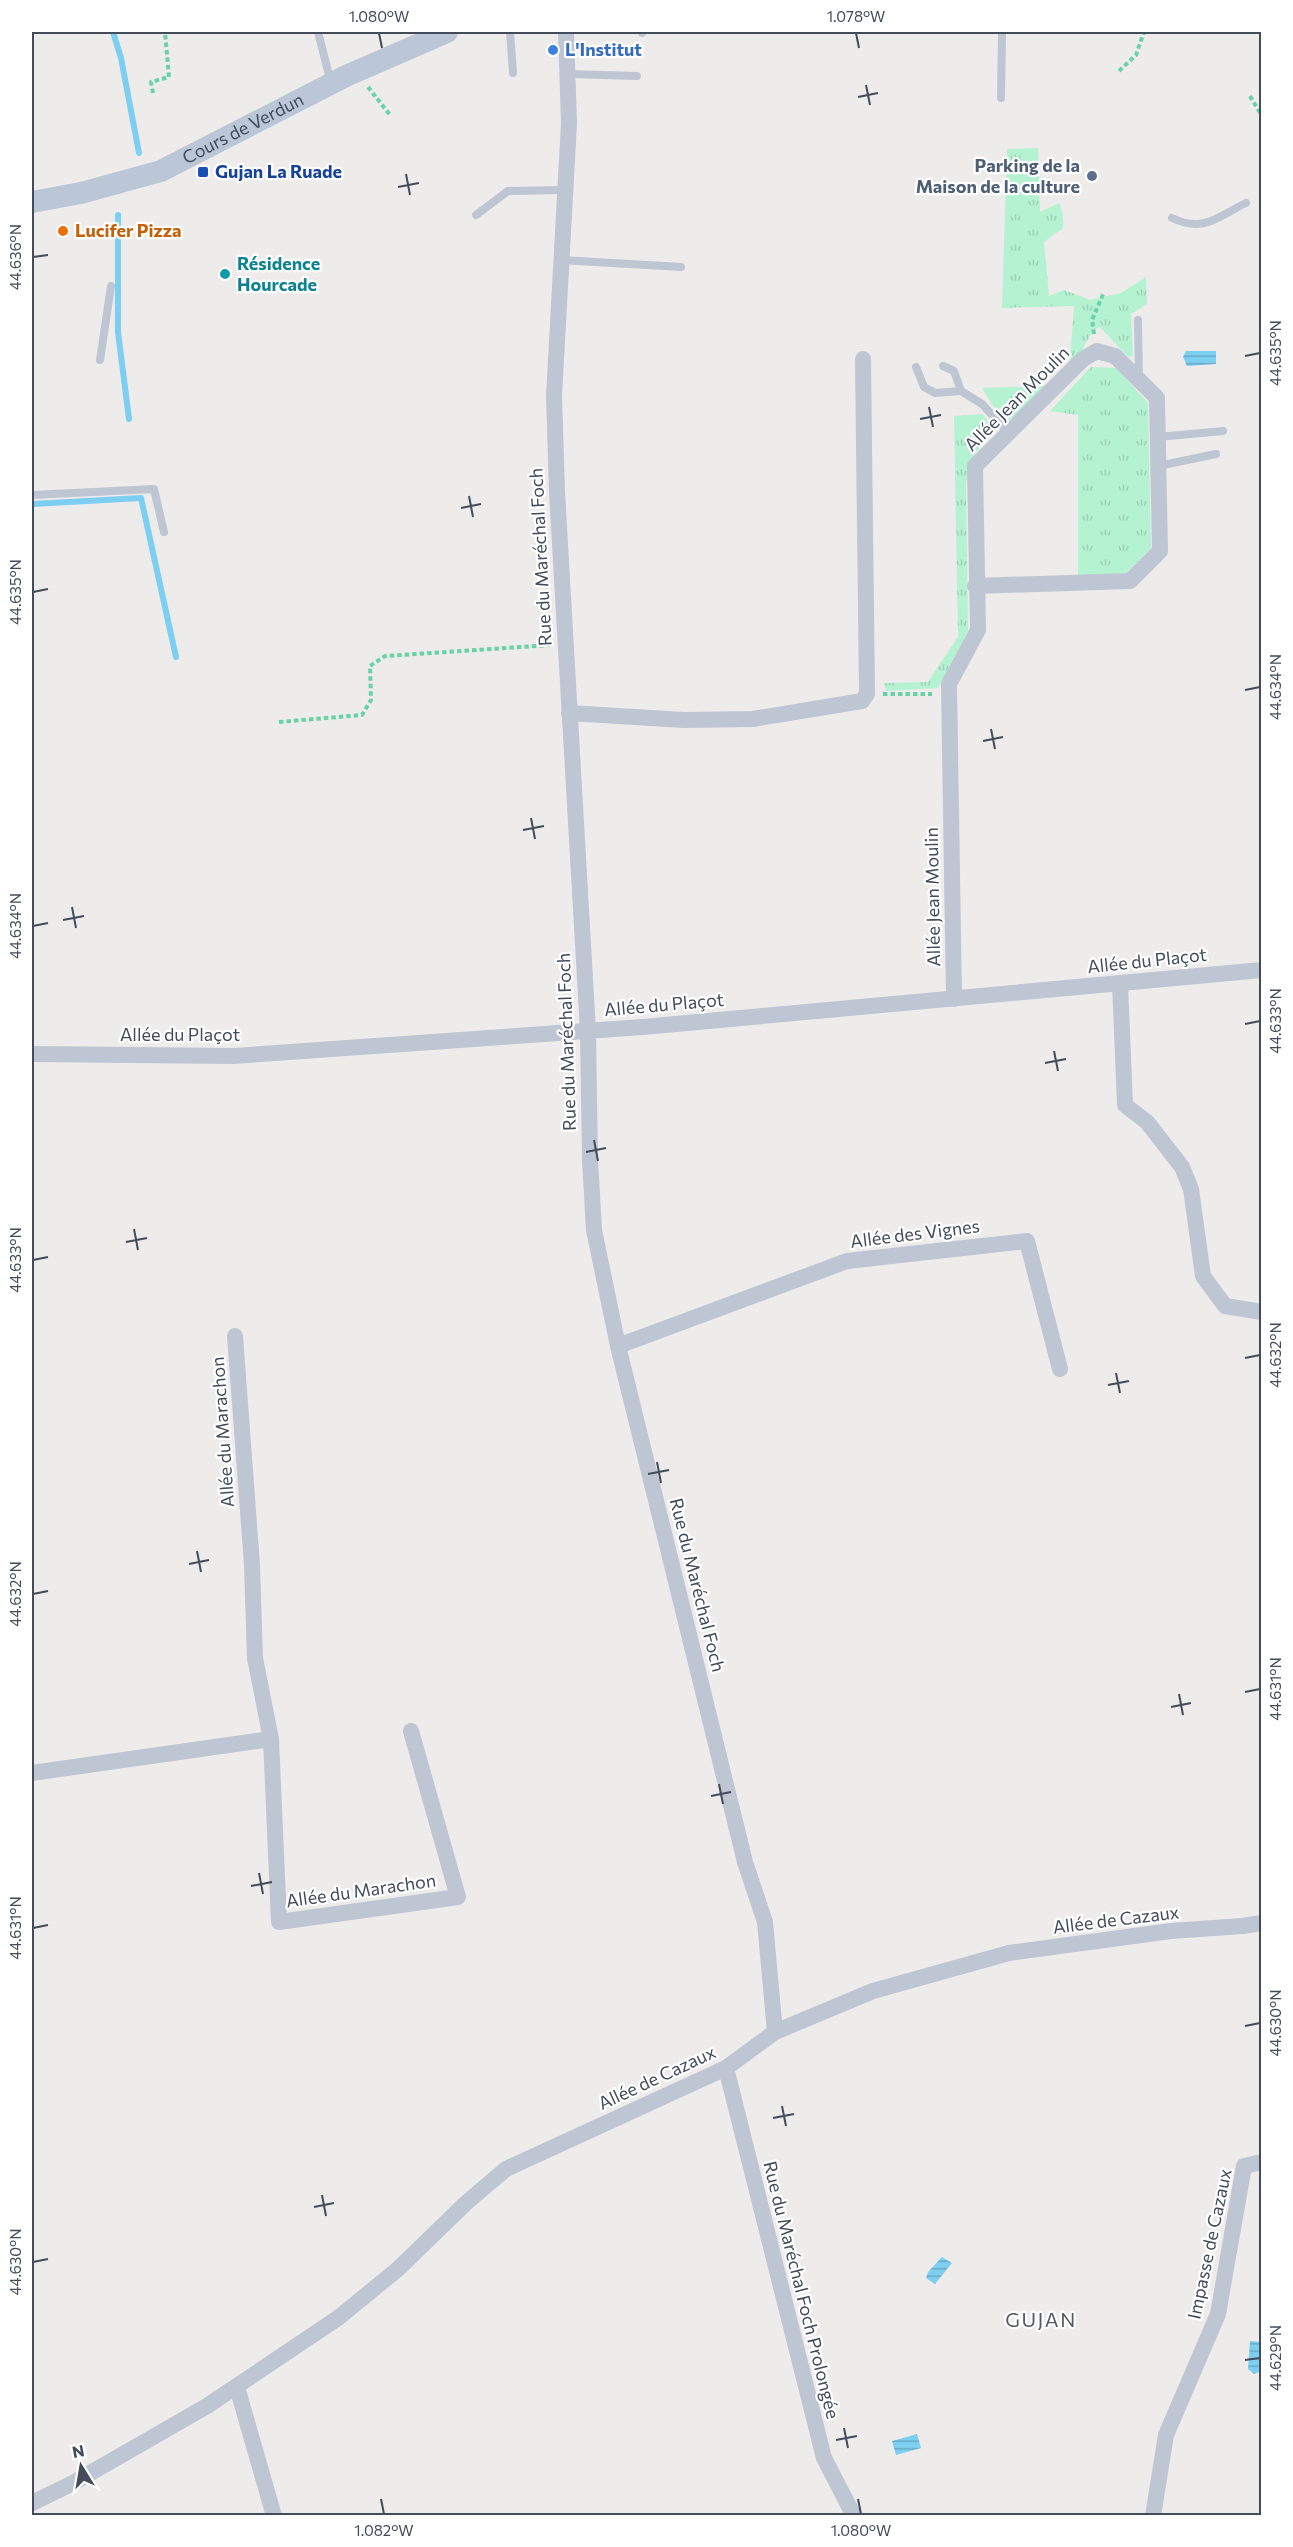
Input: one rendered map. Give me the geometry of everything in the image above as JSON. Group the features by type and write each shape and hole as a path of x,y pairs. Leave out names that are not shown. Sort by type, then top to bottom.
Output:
{"main road":[{"name":"Cours de Verdun","path":"32,202 81,193 161,171 356,71 447,32"}],"street":[{"name":"Rue du Maréchal Foch","path":"566,32 569,123 554,396 565,644 588,1031 590,1160 594,1230 618,1346 745,1862 765,1922 775,2032"},
{"name":"Allée Jean Moulin","path":"954,999 949,684 978,630 975,586 975,466 1083,359 1097,351 1115,356 1157,398 1160,551 1130,581 975,586"},
{"path":"569,713 684,720 753,719 862,701 867,694 863,359"},
{"name":"Allée du Plaçot","path":"32,1054 234,1056 588,1031 1262,970"},
{"path":"1120,984 1125,1105 1147,1122 1182,1167 1191,1189 1203,1276 1225,1306 1262,1312"},
{"name":"Allée des Vignes","path":"618,1346 847,1261 1027,1241 1060,1369"},
{"name":"Allée du Marachon","path":"235,1336 252,1565 255,1658 271,1739 279,1922 458,1898 411,1731"},
{"path":"32,1773 271,1739"},
{"name":"Allée de Cazaux","path":"32,2503 73,2483 237,2387 338,2318 398,2268 466,2203 506,2169 726,2068 775,2032 873,1991 1009,1953 1171,1931 1262,1923"},
{"name":"Rue du Maréchal Foch Prolongée","path":"726,2068 824,2458 854,2516"},
{"name":"Impasse de Cazaux","path":"1153,2516 1166,2435 1218,2314 1244,2166 1262,2162"},
{"path":"237,2387 274,2516"}],"lane":[{"path":"318,32 331,84"},
{"path":"510,32 513,73"},
{"path":"1001,98 1002,32"},
{"path":"568,74 637,76"},
{"path":"476,214 508,191 565,190"},
{"path":"1172,218 1199,226 1245,202"},
{"path":"561,260 681,267"},
{"path":"100,360 111,286"},
{"path":"1138,320 1139,380"},
{"path":"943,366 954,371 961,391"},
{"path":"916,367 924,387 935,393 961,391 982,404 1008,433"},
{"path":"1158,437 1223,431"},
{"path":"1158,466 1216,454"},
{"path":"32,495 154,489 164,532"}],"path":[{"path":"153,93 151,82 169,77 165,32"},
{"path":"1119,71 1136,55 1144,32"},
{"path":"356,71 390,115"},
{"path":"1250,96 1262,116"},
{"path":"1097,351 1092,320 1104,292"},
{"path":"279,722 362,716 370,700 370,666 385,656 565,644"},
{"path":"867,694 949,693"}],"green space":[{"path":"1038,148 1040,212 1059,203 1063,214 1063,228 1044,242 1049,296 1064,290 1090,300 1121,293 1146,277 1147,304 1131,314 1133,356 1128,357 1100,327 1093,330 1075,363 1070,361 1074,306 1002,308 1007,149"},
{"path":"1091,367 1116,368 1148,403 1151,548 1126,573 1078,576 1078,415 1050,411"},
{"path":"1044,386 1022,412 1008,420 998,414 982,388"},
{"path":"983,414 991,427 991,435 973,456 966,482 968,631 938,688 886,691 884,683 928,682 958,637 954,416"}],"water":[{"path":"1186,351 1216,351 1216,364 1187,366 1183,357"},
{"path":"942,2257 952,2263 935,2284 926,2278 928,2272"},
{"path":"1250,2341 1261,2342 1261,2371 1254,2374 1248,2369"},
{"path":"917,2434 921,2448 896,2455 892,2441"}],"waterway":[{"path":"113,32 121,58 139,153"},
{"path":"118,215 118,332 129,419"},
{"path":"32,504 141,498 176,657"}],"place":[{"name":"L'Institut","path":"553,50"},
{"name":"Gujan La Ruade","path":"203,172"},
{"name":"Parking de la Maison de la culture","path":"1092,176"},
{"name":"Lucifer Pizza","path":"63,231"},
{"name":"Résidence Hourcade","path":"225,274"}],"district":[{"name":"GUJAN","path":"1041,2320"}]}
